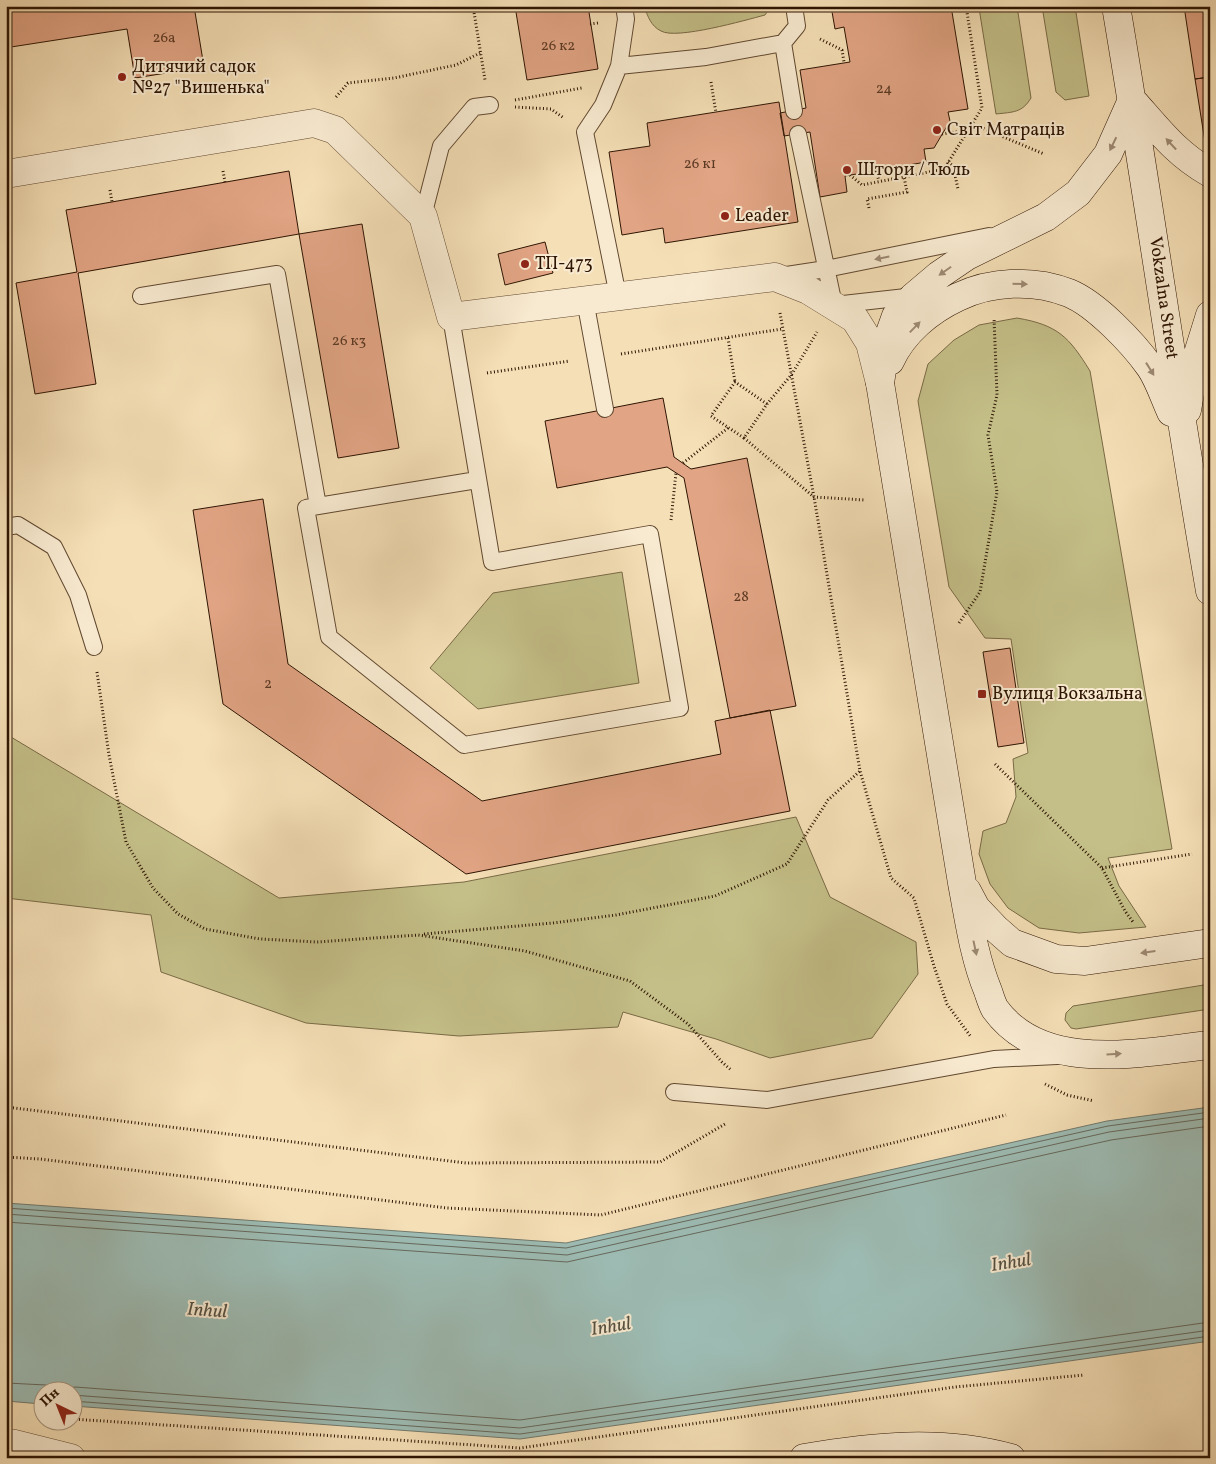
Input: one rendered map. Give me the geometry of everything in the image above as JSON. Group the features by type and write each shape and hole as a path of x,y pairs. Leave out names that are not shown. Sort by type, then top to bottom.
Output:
{"main road":[{"name":"Vokzalna Street","path":"1116,6 1183,437 1210,590"},
{"path":"880,382 886,344 896,316 913,296 967,256 1046,217 1078,193 1108,154 1132,100 1173,147 1196,165 1210,173"},
{"path":"6,174 314,123 335,130 423,216 451,317 775,277 808,290 855,319 870,342 880,382 962,884 975,952 982,979 994,1008 1018,1032 1048,1048 1082,1054 1115,1054 1210,1045"},
{"path":"880,382 894,352 915,326 941,304 972,290 1004,284 1037,285 1069,294 1096,310 1122,334 1150,368 1183,437"},
{"path":"1183,437 1196,360 1210,315"},
{"path":"962,884 976,908 1012,943 1056,959 1086,961 1210,943"},
{"path":"6,1444 15,1444 71,1458"},
{"path":"804,1458 860,1449 917,1445 983,1451 1011,1458"}],"lane":[{"path":"618,296 585,132 603,105 619,66 626,19 624,6"},
{"path":"619,66 706,57 783,43 797,26 794,6"},
{"path":"783,43 794,110"},
{"path":"423,216 441,146 474,107 490,105"},
{"path":"798,134 834,305 972,290"},
{"path":"775,277 826,269 1016,231"},
{"path":"141,296 277,274 318,506"},
{"path":"585,300 605,409"},
{"path":"451,317 492,562 650,534 680,708 464,745 330,637 306,508 477,480"},
{"path":"6,527 18,525 54,547 78,595 94,647"},
{"path":"674,1092 767,1100 994,1059 1082,1054"}],"path":[{"path":"473,6 490,105"},
{"path":"850,175 862,185 944,169 982,108 966,6"},
{"path":"967,11 972,6"},
{"path":"797,26 842,50 844,62"},
{"path":"314,123 348,83 394,78 456,65 480,52"},
{"path":"490,105 588,87 619,66"},
{"path":"490,105 550,109 585,132"},
{"path":"942,134 982,128 1044,154"},
{"path":"948,162 953,166 958,189"},
{"path":"876,171 879,181"},
{"path":"869,208 867,199 907,192 904,177"},
{"path":"775,277 782,329 814,497 860,771 891,878"},
{"path":"744,438 792,374 834,305"},
{"path":"959,623 980,592 997,492 988,435 997,396 994,312"},
{"path":"728,338 735,382 711,416 744,438 814,497 865,500"},
{"path":"735,382 768,404"},
{"path":"683,463 728,428"},
{"path":"650,534 670,530 676,473"},
{"path":"94,647 109,755 126,842 153,888 178,914 205,929 260,938 317,942 553,923 607,916 715,896 787,864 828,800 860,771"},
{"path":"995,764 1102,868 1125,911 1135,924"},
{"path":"1102,868 1192,854"},
{"path":"6,1107 466,1163 660,1162 767,1100 722,1062 688,1024 630,981 525,951 418,935"},
{"path":"6,1157 40,1159 447,1208 601,1215 1006,1115"},
{"path":"82,1420 520,1448 955,1387 1084,1375"}],"shaded area":[{"path":"644,6 771,6 765,15 728,25 681,33 669,33 661,31 652,24"},
{"path":"985,6 1017,6 1031,98 1024,107 1016,111 996,114 979,8"},
{"path":"1042,6 1075,6 1089,96 1065,100 1056,92"},
{"path":"1017,318 1043,324 1061,334 1076,349 1090,371 1172,849 1108,858 1119,886 1146,927 1079,933 1039,928 1008,908 990,884 979,854 983,831 1006,823 1016,797 1013,759 1028,753 1011,639 985,638 949,587 918,401 928,364 954,340 979,325"},
{"path":"622,572 639,683 478,709 430,668 493,593"},
{"path":"6,734 279,898 464,882 796,817 830,897 916,942 918,974 872,1038 770,1058 716,1039 623,1012 618,1027 459,1036 306,1023 161,972 151,915 6,898"},
{"path":"1210,984 1210,1009 1076,1029 1071,1028 1065,1020 1066,1013 1073,1006"}],"water":[{"name":"Inhul","path":"1210,1107 1210,1341 520,1439 82,1407 82,1382 32,1382 32,1403 6,1401 6,1203 566,1243 1107,1121"}],"building":[{"path":"6,6 194,6 204,67 135,78 127,29 11,47"},
{"path":"515,6 588,6 598,69 527,80"},
{"path":"831,6 951,6 968,109 948,112 950,121 934,148 924,149 926,162 845,176 847,192 820,197 810,132 784,136 780,113 806,108 800,70 850,62 844,27 835,29"},
{"path":"1184,6 1210,6 1210,77 1195,79"},
{"path":"1210,77 1210,143 1205,142 1195,79"},
{"path":"779,102 798,222 665,243 663,228 622,235 609,152 650,146 647,123"},
{"path":"289,171 299,234 78,273 96,384 35,394 16,283 77,272 66,210"},
{"path":"362,224 399,448 338,458 299,234"},
{"name":"ТП-473","path":"545,242 553,273 505,285 498,254"},
{"path":"663,398 674,457 691,469 747,458 796,706 730,718 684,478 667,467 557,488 545,421"},
{"path":"263,499 288,664 482,801 721,754 715,721 770,710 790,811 466,874 223,704 193,510"},
{"path":"1010,648 1024,743 998,747 983,652"}],"place":[{"name":"Дитячий садок №27 \"Вишенька\"","path":"122,77"},
{"name":"Світ Матраців","path":"937,130"},
{"name":"Штори / Тюль","path":"847,170"},
{"name":"Leader","path":"725,216"},
{"name":"ТП-473","path":"525,264"},
{"name":"Вулиця Вокзальна","path":"982,694"}]}
